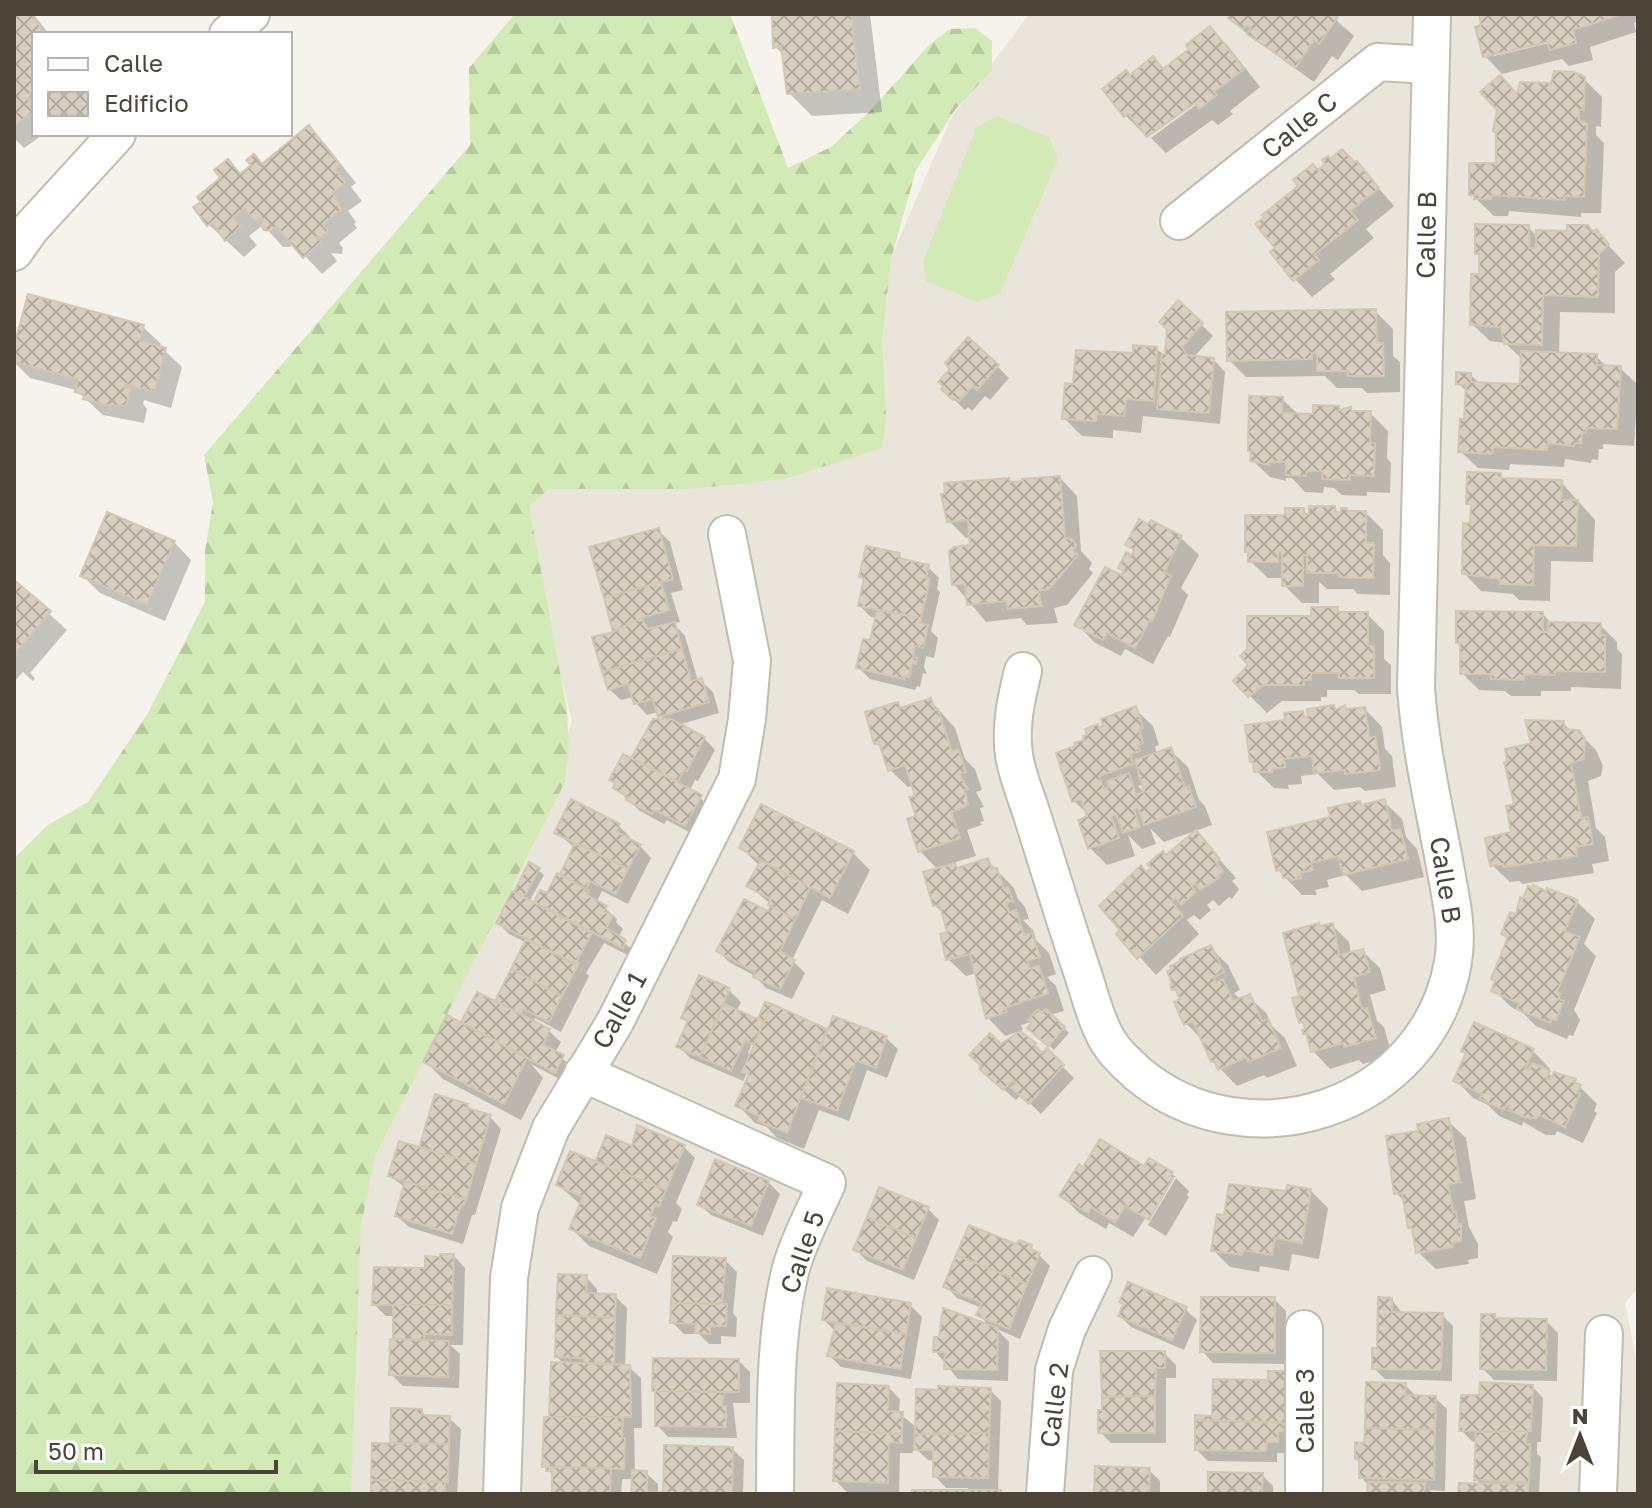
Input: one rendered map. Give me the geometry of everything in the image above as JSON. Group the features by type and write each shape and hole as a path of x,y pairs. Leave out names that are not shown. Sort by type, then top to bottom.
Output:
{"street":[{"path":"230,32 251,14"},
{"name":"Calle B","path":"1023,671 1012,714 1014,756 1057,897 1097,1013 1111,1046 1137,1073 1173,1098 1208,1112 1256,1119 1295,1117 1338,1105 1372,1085 1407,1058 1428,1029 1444,997 1453,963 1456,929 1423,747 1416,688 1432,14"},
{"name":"Calle C","path":"1179,221 1378,62 1430,65"},
{"path":"14,252 31,228 115,136"},
{"name":"Calle 1","path":"502,1494 509,1278 520,1208 551,1128 615,1022 737,779 752,661 727,534"},
{"name":"Calle 5","path":"583,1073 827,1183 792,1265 783,1306 776,1412 775,1494"},
{"name":"Calle 2","path":"1045,1494 1054,1370 1067,1329 1093,1275"},
{"name":"Calle 3","path":"1304,1329 1304,1494"},
{"path":"1598,1494 1604,1334"}],"shaded area":[{"path":"1029,14 1638,14 1638,1292 1634,1292 1625,1303 1638,1369 1638,1494 277,1494 372,1107 561,759 572,721 515,490 852,348 951,118"}],"green space":[{"path":"515,14 730,14 788,168 831,147 871,110 930,44 950,29 975,28 992,41 992,70 955,110 916,170 891,259 882,340 886,418 882,448 784,479 690,489 549,489 529,506 567,710 569,752 565,782 375,1156 361,1226 351,1494 14,1494 14,859 48,825 88,802 148,713 205,602 205,551 213,502 204,455 470,145 469,68"},
{"path":"997,116 1049,137 1058,159 1000,293 978,302 926,281 923,261 976,128"}],"building":[{"path":"14,14 32,14 44,32 32,32 32,98 28,100 32,113 14,126"},
{"path":"772,14 851,14 860,89 787,94 781,46 773,48"},
{"path":"1231,14 1333,14 1338,17 1319,44 1314,40 1296,67 1247,34 1251,28 1247,25 1243,29 1228,18"},
{"path":"1479,14 1619,15 1573,30 1576,43 1550,50 1547,42 1483,57 1475,27 1481,25"},
{"path":"1210,26 1244,69 1214,92 1217,95 1199,109 1195,103 1147,137 1128,113 1124,117 1102,89 1126,70 1130,75 1153,56 1163,69 1189,49 1186,45"},
{"path":"1554,71 1574,72 1585,77 1584,110 1579,110 1579,120 1587,124 1584,197 1564,196 1564,200 1492,195 1491,199 1474,199 1475,195 1469,195 1469,163 1496,163 1496,133 1493,131 1497,110 1480,92 1500,75 1517,94 1520,82 1551,83"},
{"path":"309,125 340,165 335,169 346,182 332,193 341,210 323,225 328,230 324,237 317,237 321,242 303,258 276,226 272,231 264,230 261,225 263,219 261,217 258,223 244,209 233,217 241,227 225,241 212,222 207,226 193,207 201,202 197,197 220,178 214,170 228,159 240,174 251,165 246,160 254,154 262,164"},
{"path":"1342,149 1357,161 1379,188 1350,211 1358,220 1314,255 1319,260 1293,281 1270,252 1275,248 1255,224 1298,186 1293,180 1313,164 1318,170 1325,164 1322,160 1328,156 1330,159"},
{"path":"1475,224 1529,225 1529,248 1536,248 1536,230 1567,231 1567,225 1588,225 1593,232 1596,229 1609,244 1599,254 1598,297 1543,295 1542,345 1504,344 1501,327 1470,325 1471,274 1479,274"},
{"path":"28,294 144,325 140,341 166,348 154,392 126,384 125,388 131,389 126,406 107,405 83,399 84,395 75,392 78,379 14,362 14,346"},
{"path":"1178,300 1203,323 1182,347 1187,355 1214,358 1209,413 1157,409 1167,329 1159,322"},
{"path":"1376,309 1377,343 1383,343 1384,376 1348,376 1348,371 1317,371 1317,353 1312,353 1312,359 1227,361 1226,312"},
{"path":"968,337 999,365 977,390 973,386 959,401 955,397 953,400 938,382 950,369 945,363"},
{"path":"1133,345 1157,347 1154,401 1126,399 1124,416 1096,414 1096,421 1062,419 1065,383 1073,384 1076,350 1133,353"},
{"path":"1521,351 1597,354 1597,365 1621,366 1617,429 1586,428 1586,433 1582,432 1581,443 1574,446 1548,443 1547,450 1493,447 1492,454 1458,452 1466,385 1456,384 1456,372 1471,373 1471,382 1520,384"},
{"path":"1249,396 1283,397 1282,413 1313,414 1313,405 1371,411 1370,443 1375,443 1374,476 1350,475 1350,480 1322,479 1323,471 1307,471 1306,476 1286,475 1286,462 1269,462 1269,465 1250,461"},
{"path":"1467,472 1501,473 1501,478 1562,480 1561,500 1578,500 1576,546 1534,545 1533,585 1500,584 1500,579 1462,574 1463,523 1470,523 1471,504 1466,504"},
{"path":"1060,476 1065,538 1072,539 1076,545 1073,551 1078,555 1049,589 1038,591 1042,606 1008,609 1007,601 967,605 965,584 952,585 949,551 954,547 970,545 968,520 947,522 941,494 945,494 944,483 1009,478 1010,482"},
{"path":"1309,506 1335,506 1335,512 1341,512 1341,508 1366,511 1366,543 1374,543 1373,578 1339,577 1339,573 1307,573 1307,555 1303,555 1303,586 1282,586 1282,552 1278,552 1278,562 1248,562 1245,515 1285,515 1285,508 1304,508 1304,514 1309,514"},
{"path":"107,512 175,541 147,605 80,576"},
{"path":"1139,519 1148,524 1151,520 1182,536 1164,572 1171,576 1152,621 1135,648 1107,633 1103,640 1074,625 1105,567 1121,575 1124,571 1118,568 1126,552 1132,555 1134,550 1125,545"},
{"path":"659,528 673,579 604,598 589,547"},
{"path":"866,546 900,553 899,558 929,565 926,578 930,579 921,618 858,606 864,578 859,577"},
{"path":"14,580 51,611 14,655"},
{"path":"661,582 669,610 641,618 613,632 604,598"},
{"path":"1311,607 1338,607 1338,612 1368,612 1368,646 1374,646 1374,678 1339,678 1339,673 1311,673 1311,680 1304,680 1304,685 1264,685 1248,697 1233,681 1248,665 1240,656 1247,649 1247,616 1311,616"},
{"path":"877,610 921,618 920,623 928,625 923,648 915,646 913,657 917,658 916,664 912,663 909,677 905,676 904,679 856,668 863,639 870,640"},
{"path":"1456,611 1543,612 1543,632 1548,632 1548,622 1601,623 1600,635 1605,635 1605,672 1524,674 1524,680 1491,679 1491,674 1460,674"},
{"path":"641,618 648,629 675,622 682,649 602,672 592,637 613,632"},
{"path":"682,649 691,681 702,678 709,702 658,717 653,699 634,704 628,684 608,690 602,672"},
{"path":"931,698 935,710 938,709 952,752 958,749 966,772 959,774 968,789 964,790 968,804 951,812 960,838 918,852 907,819 916,816 909,797 915,796 905,765 888,771 879,743 874,744 865,712 898,702 900,708"},
{"path":"1334,705 1335,710 1345,705 1346,709 1365,707 1369,737 1376,737 1380,770 1345,774 1345,770 1314,773 1312,756 1284,759 1285,767 1272,769 1272,772 1254,772 1245,725 1285,720 1284,713 1303,711 1304,717 1308,716 1307,709"},
{"path":"1136,706 1143,728 1139,729 1143,743 1138,745 1140,751 1130,754 1133,764 1099,776 1104,789 1110,787 1107,781 1129,773 1136,795 1144,792 1135,760 1171,747 1185,788 1189,787 1196,807 1144,825 1138,808 1134,810 1140,827 1123,833 1116,814 1111,816 1119,838 1088,849 1078,820 1087,816 1081,799 1072,802 1056,753 1084,740 1083,736 1087,735 1085,729 1098,724 1099,727 1103,726 1101,719"},
{"path":"653,719 671,719 705,737 687,771 684,770 678,781 631,758"},
{"path":"1525,720 1564,721 1564,729 1579,730 1585,739 1584,759 1571,763 1581,818 1588,817 1593,844 1576,847 1577,856 1503,867 1503,864 1490,866 1485,838 1511,832 1506,806 1514,804 1504,762 1507,761 1505,749 1531,743"},
{"path":"623,754 702,795 685,826 655,810 652,814 626,800 628,797 613,788 615,783 609,780"},
{"path":"571,799 620,824 616,831 641,845 628,869 554,833"},
{"path":"1385,799 1392,831 1400,829 1408,859 1343,875 1338,856 1311,863 1313,870 1299,873 1301,878 1291,880 1290,877 1283,878 1281,869 1276,871 1267,832 1330,817 1328,808"},
{"path":"761,804 854,851 830,898 739,848"},
{"path":"1196,830 1220,859 1216,863 1223,871 1218,875 1220,877 1200,890 1195,883 1191,886 1196,892 1181,905 1176,898 1171,901 1183,916 1137,959 1116,934 1120,930 1099,906 1141,865 1146,872 1151,868 1147,864 1163,851 1166,855"},
{"path":"575,843 628,869 616,894 590,881 586,889 560,874"},
{"path":"988,858 992,869 997,868 1004,889 1008,887 1013,901 1006,903 1009,913 1016,910 1024,935 1032,933 1040,957 1027,961 1030,969 1039,966 1048,993 1005,1008 1007,1012 986,1019 970,954 946,960 940,934 947,932 940,905 933,906 923,872 955,863 957,868"},
{"path":"761,860 810,888 795,920 768,905 771,899 746,886"},
{"path":"529,862 540,868 524,897 514,892"},
{"path":"557,873 589,891 587,895 607,906 604,912 613,916 606,928 626,940 623,948 534,902 540,890 547,893"},
{"path":"1533,885 1578,900 1565,931 1580,937 1557,992 1561,994 1558,999 1564,1001 1556,1020 1552,1019 1550,1023 1517,1009 1519,1003 1491,991 1495,981 1491,979 1508,937 1501,934 1510,912 1516,914 1520,897 1523,899 1528,886 1532,888"},
{"path":"512,891 592,933 575,964 496,923"},
{"path":"744,899 768,911 771,906 795,920 780,951 795,960 780,989 753,977 755,972 716,951"},
{"path":"1319,923 1320,926 1333,923 1339,955 1363,949 1370,972 1354,977 1362,1009 1367,1008 1376,1038 1311,1052 1306,1033 1303,1034 1303,1022 1299,1023 1292,998 1299,996 1283,933"},
{"path":"526,939 575,964 575,961 579,963 562,996 511,969"},
{"path":"1211,945 1224,972 1214,977 1216,983 1223,979 1233,1001 1250,994 1262,1021 1268,1019 1281,1048 1248,1062 1246,1057 1218,1070 1214,1061 1211,1062 1193,1021 1184,1025 1174,1002 1180,999 1175,989 1172,990 1167,971 1180,959"},
{"path":"511,969 562,996 549,1022 523,1009 521,1014 495,1001"},
{"path":"699,975 730,988 700,1057 676,1047 688,1021 681,1018"},
{"path":"477,992 550,1029 543,1045 564,1055 555,1073 461,1022"},
{"path":"765,1002 772,1004 754,1045 745,1040 731,1071 700,1057 724,1004 758,1019"},
{"path":"772,1004 827,1029 787,1133 758,1121 760,1116 735,1106 749,1074 742,1072"},
{"path":"1038,1009 1042,1013 1046,1009 1065,1027 1048,1046 1027,1028 1031,1023 1028,1020"},
{"path":"447,1015 527,1058 504,1104 423,1062"},
{"path":"833,1016 887,1036 876,1068 856,1060 837,1111 801,1098"},
{"path":"1474,1022 1534,1049 1525,1069 1529,1070 1532,1063 1550,1071 1546,1078 1550,1080 1554,1072 1576,1079 1574,1082 1581,1085 1577,1092 1580,1094 1565,1127 1539,1115 1537,1118 1527,1118 1508,1110 1510,1105 1507,1104 1504,1110 1480,1099 1482,1094 1453,1081 1466,1053 1461,1051"},
{"path":"1020,1031 1036,1043 1034,1045 1042,1053 1047,1048 1064,1065 1029,1104 1011,1088 1016,1083 1013,1080 1003,1090 979,1069 981,1066 969,1055 990,1033 1001,1044"},
{"path":"435,1094 491,1115 476,1164 419,1148"},
{"path":"1449,1118 1460,1182 1448,1184 1453,1212 1456,1211 1458,1225 1461,1224 1461,1241 1452,1243 1453,1247 1416,1253 1402,1193 1394,1194 1386,1136 1418,1131 1417,1124"},
{"path":"637,1125 685,1145 666,1190 595,1162 606,1135 632,1146"},
{"path":"1100,1139 1144,1166 1149,1158 1173,1172 1170,1177 1173,1178 1149,1220 1125,1206 1115,1222 1091,1207 1088,1213 1059,1196 1079,1164 1083,1167"},
{"path":"399,1141 476,1164 466,1200 388,1176"},
{"path":"570,1151 666,1190 659,1206 655,1205 650,1216 656,1218 640,1258 569,1229 583,1197 556,1185"},
{"path":"715,1159 769,1181 751,1226 697,1205"},
{"path":"405,1181 466,1200 461,1205 452,1234 395,1216"},
{"path":"1229,1184 1286,1191 1287,1185 1311,1189 1302,1243 1275,1238 1272,1255 1243,1250 1242,1255 1211,1251 1217,1214 1224,1215"},
{"path":"879,1187 929,1207 916,1238 867,1217"},
{"path":"867,1217 916,1238 903,1270 853,1250"},
{"path":"969,1225 1016,1244 1020,1240 1040,1253 1027,1284 956,1255"},
{"path":"440,1254 454,1254 452,1305 372,1305 374,1267 425,1268 425,1256 440,1257"},
{"path":"956,1255 1027,1284 1009,1329 976,1315 982,1303 943,1287"},
{"path":"673,1256 726,1258 722,1303 671,1303"},
{"path":"558,1274 587,1275 586,1293 616,1294 615,1318 556,1315"},
{"path":"1128,1282 1187,1307 1172,1340 1118,1316 1123,1304 1119,1302"},
{"path":"827,1288 911,1303 906,1334 822,1320"},
{"path":"1201,1297 1275,1297 1275,1353 1200,1352"},
{"path":"1378,1297 1392,1298 1392,1312 1443,1313 1441,1370 1372,1369 1372,1348 1377,1348"},
{"path":"671,1303 727,1304 726,1326 710,1326 710,1334 695,1333 696,1324 670,1323"},
{"path":"393,1305 452,1305 452,1335 424,1334 424,1340 393,1339"},
{"path":"943,1308 998,1328 997,1370 944,1369 945,1352 933,1352 934,1337 939,1337"},
{"path":"1481,1314 1495,1314 1495,1318 1547,1319 1546,1370 1480,1369"},
{"path":"556,1315 615,1318 614,1364 584,1363 584,1358 555,1357"},
{"path":"836,1323 906,1334 900,1369 827,1356"},
{"path":"390,1339 449,1341 448,1377 389,1375"},
{"path":"1100,1351 1165,1351 1165,1368 1156,1368 1155,1396 1102,1397"},
{"path":"653,1358 739,1359 739,1392 652,1391"},
{"path":"551,1362 630,1365 631,1417 549,1417"},
{"path":"1268,1371 1290,1371 1289,1423 1195,1420 1195,1415 1212,1416 1213,1379 1268,1380"},
{"path":"1366,1382 1406,1383 1405,1395 1436,1396 1435,1430 1365,1428"},
{"path":"1480,1382 1533,1385 1531,1431 1459,1431 1461,1395 1479,1395"},
{"path":"837,1383 889,1386 888,1411 903,1412 902,1434 835,1431"},
{"path":"938,1386 991,1388 989,1433 915,1434 916,1389 938,1390"},
{"path":"655,1391 724,1392 722,1406 726,1406 726,1427 655,1426"},
{"path":"1155,1396 1155,1433 1098,1433 1098,1410 1102,1410 1102,1397"},
{"path":"391,1408 422,1409 422,1415 450,1416 449,1444 390,1443"},
{"path":"544,1417 623,1417 624,1469 542,1467"},
{"path":"1195,1420 1289,1423 1289,1432 1278,1431 1278,1442 1267,1442 1266,1451 1195,1450"},
{"path":"1365,1428 1435,1430 1434,1480 1359,1478 1355,1442 1364,1443"},
{"path":"835,1431 902,1434 902,1443 889,1442 888,1483 833,1481"},
{"path":"1527,1431 1526,1444 1530,1444 1529,1482 1474,1480 1476,1432"},
{"path":"989,1433 988,1478 933,1477 933,1450 914,1450 915,1434"},
{"path":"372,1443 449,1444 448,1482 371,1480"},
{"path":"664,1445 733,1447 732,1493 663,1493"},
{"path":"1095,1466 1150,1468 1149,1494 1094,1494"},
{"path":"546,1467 611,1468 610,1494 552,1494 552,1471 546,1471"},
{"path":"632,1470 647,1471 647,1492 712,1494 631,1493"},
{"path":"1208,1472 1263,1473 1262,1494 1208,1494"},
{"path":"371,1480 445,1482 445,1494 371,1494"},
{"path":"1368,1482 1425,1483 1424,1494 1367,1494"},
{"path":"1459,1483 1528,1484 1528,1494 1458,1494"},
{"path":"912,1490 1001,1490 1001,1494 912,1494"}]}
